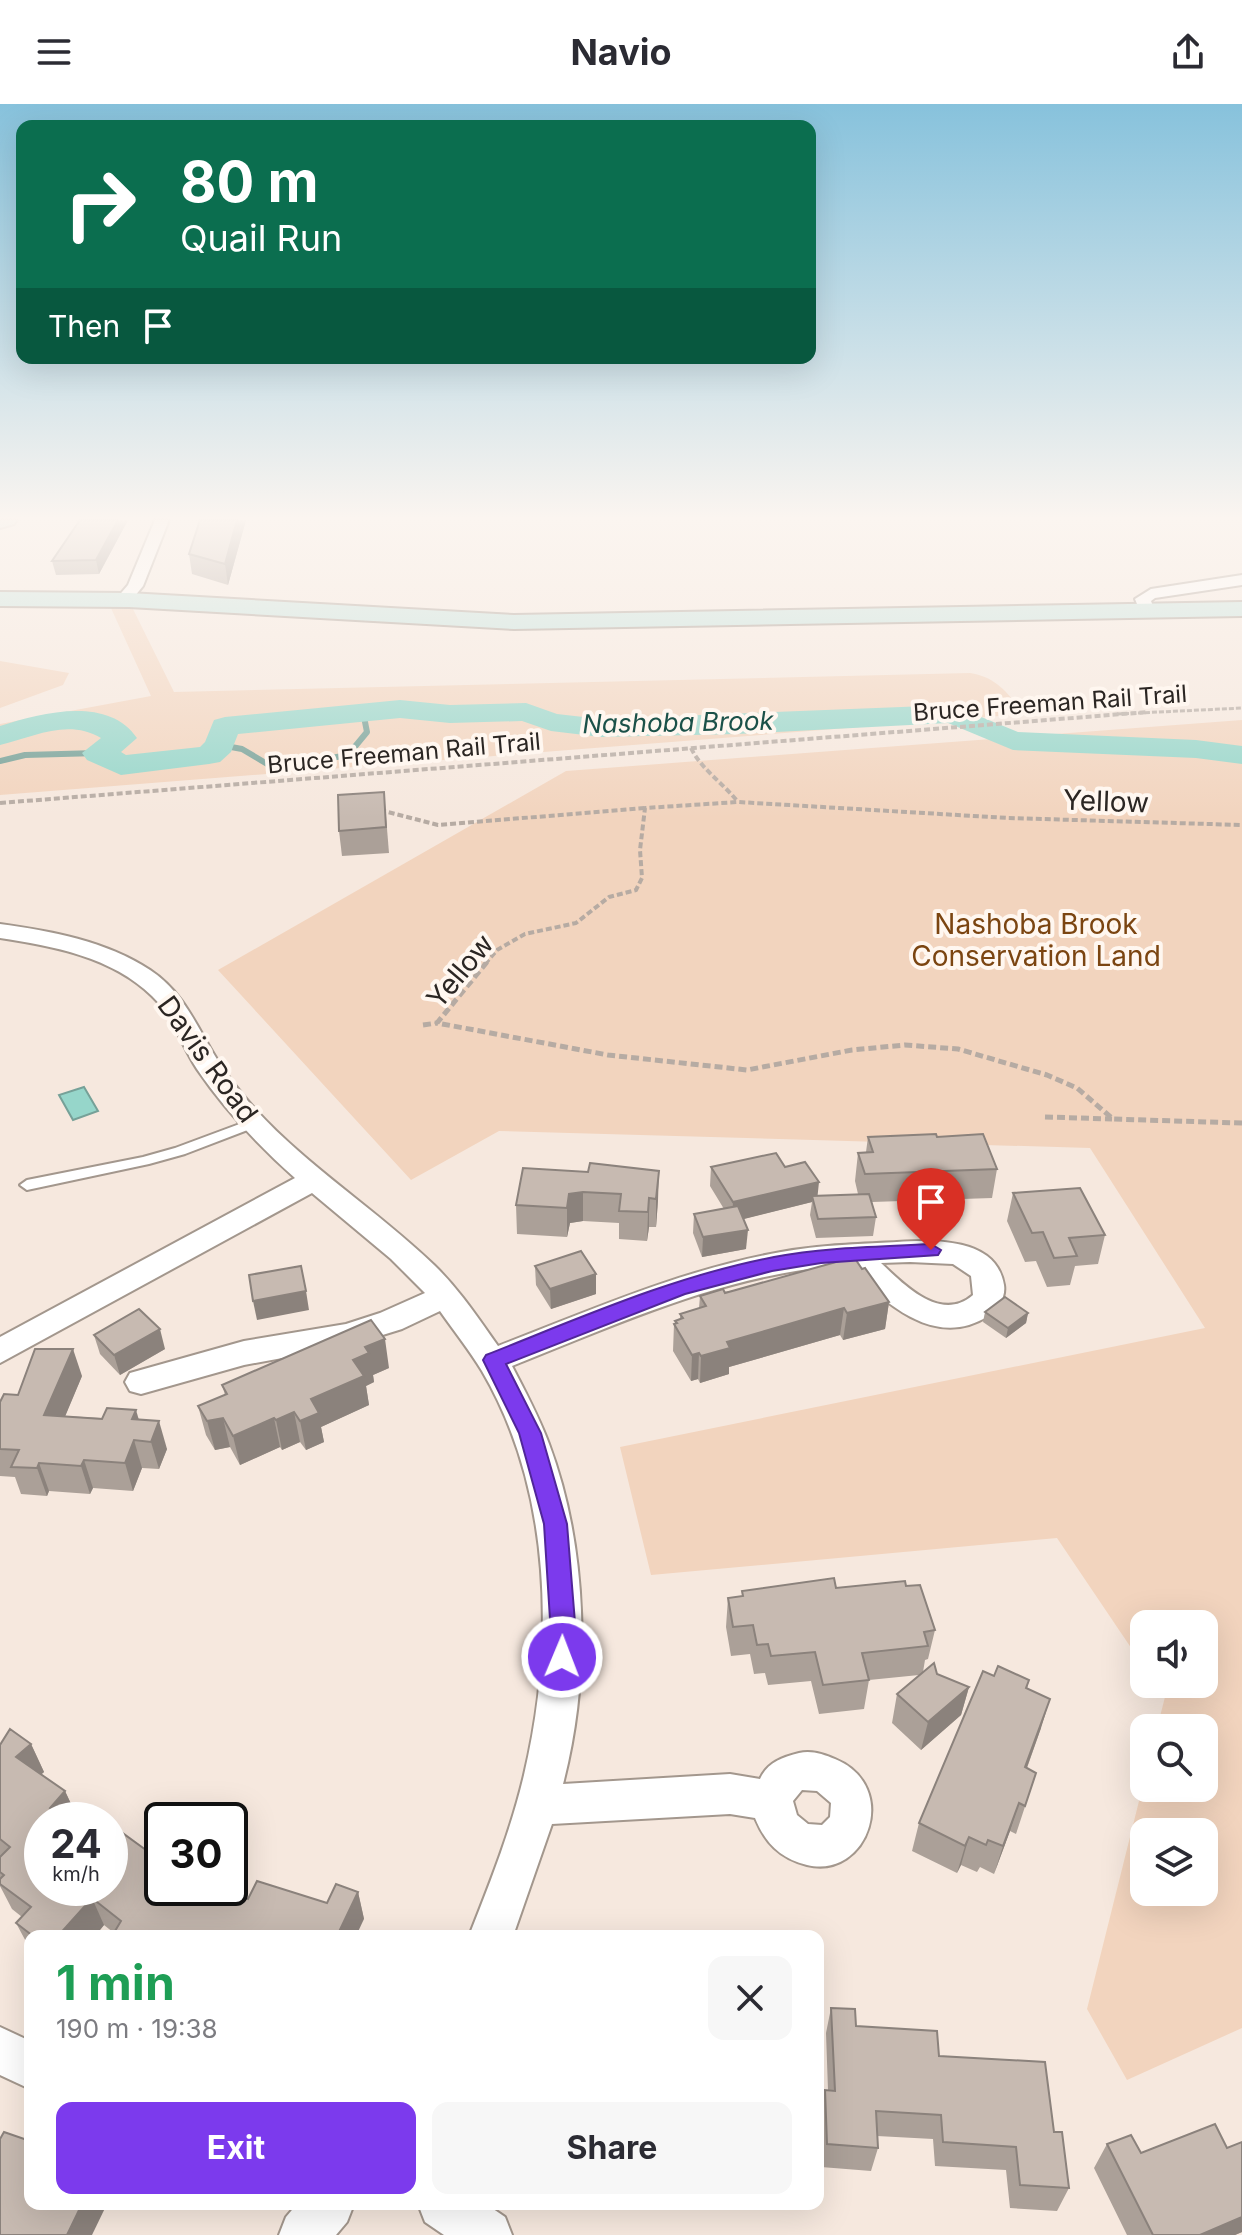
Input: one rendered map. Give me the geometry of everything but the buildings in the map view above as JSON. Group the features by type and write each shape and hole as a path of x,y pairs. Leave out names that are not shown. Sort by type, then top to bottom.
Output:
{"main road":[{"path":"423,619 514,622 661,619"}],"street":[{"name":"Davis Road","path":"0,931 33,935 93,952 142,977 178,1010 203,1059 253,1123 314,1180 397,1248 446,1296 494,1360 530,1433 555,1524 564,1635 558,1692 538,1805 518,1873 494,1930"},
{"path":"0,1351 314,1180"},
{"path":"494,1360 679,1288 772,1264 854,1255"},
{"path":"141,1382 244,1353 302,1346 347,1335 391,1321 446,1296"},
{"path":"538,1805 730,1794 772,1801"},
{"path":"0,2050 24,2063"},
{"path":"304,2235 324,2210"},
{"path":"452,2210 487,2235"}],"lane":[{"path":"27,1185 144,1161 253,1123"}],"path":[{"name":"Bruce Freeman Rail Trail","path":"0,803 972,726 1242,708"},
{"path":"691,748 697,761 722,782 738,802"},
{"name":"Yellow","path":"1113,1119 1077,1088 958,1049 905,1045 865,1048 747,1070 608,1055 437,1023 497,950 525,934 576,923 609,897 636,890 642,878 640,850 645,808 738,802 1008,818 1242,825"},
{"path":"373,808 438,825 645,808"},
{"path":"423,1025 437,1023"},
{"path":"1045,1117 1242,1123"}],"green space":[{"path":"116,619 138,619 174,692 970,673 995,682 1025,714 0,795 0,724 151,696"},
{"path":"0,661 69,673 63,685 0,708"},
{"name":"Nashoba Brook Conservation Land","path":"1242,720 1242,2028 1127,2080 1087,2009 1130,1837 1130,1906 1218,1906 1218,1818 1135,1818 1139,1802 1218,1802 1218,1714 1161,1714 1165,1698 1218,1698 1218,1610 1130,1610 1130,1646 1057,1538 651,1575 620,1447 1205,1328 1090,1148 499,1131 411,1180 218,970 566,771"}],"water":[{"path":"84,1087 98,1111 73,1120 59,1095"}],"waterway":[{"name":"Nashoba Brook","path":"0,736 47,722 78,720 93,723 108,728 122,738 98,753 121,765 209,755 220,745 225,726 400,709 450,714 526,712 551,722 601,728 737,725 952,714 1013,741 1196,749 1242,755"},
{"path":"220,745 242,749 274,768 348,755 367,732 363,712"},
{"path":"0,761 25,755 98,753"}],"route":[{"path":"562,1657 564,1635 555,1524 530,1433 494,1360 679,1288 772,1264 821,1256 931,1250"}]}
